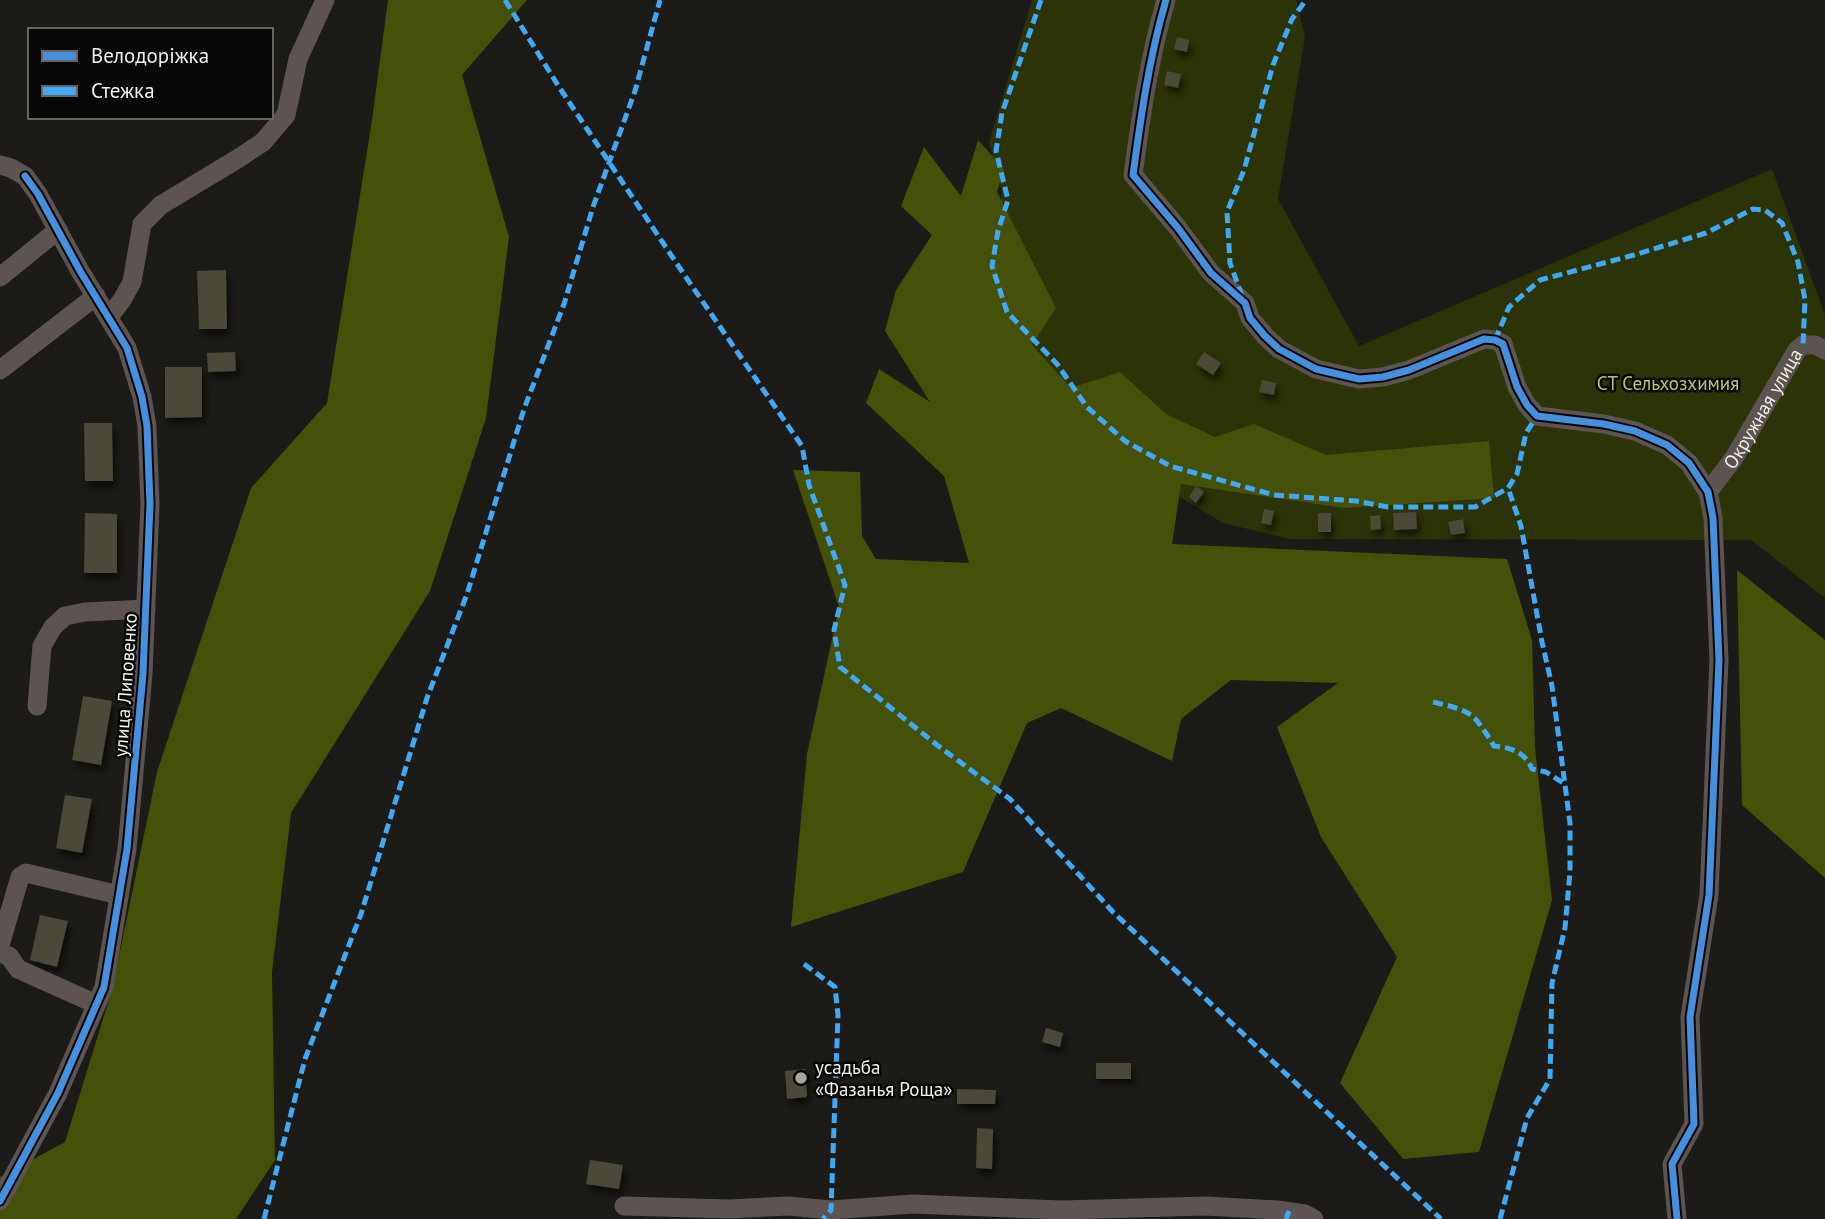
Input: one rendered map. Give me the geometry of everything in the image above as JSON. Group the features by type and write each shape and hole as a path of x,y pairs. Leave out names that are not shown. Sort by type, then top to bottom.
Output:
{"street":[{"path":"109,317 132,282 142,224 161,205 263,142 286,115 298,59 325,0"},
{"path":"1166,0 1141,110 1133,175 1178,228 1210,274 1245,303 1250,318 1279,349 1316,369 1359,379 1383,377 1409,370 1484,339 1495,340 1503,344 1517,387 1537,416 1634,431 1667,445 1689,464 1708,492 1713,518 1719,660 1710,881 1690,1017 1694,1124 1672,1164 1677,1219"},
{"name":"улица Липовенко","path":"0,165 25,176 38,194 127,348 142,397 147,426 150,504 141,698 127,849 104,986 58,1093 0,1201"},
{"path":"0,277 58,230"},
{"path":"0,370 96,296"},
{"name":"Окружная улица","path":"1708,492 1734,458 1797,350 1803,345 1815,345 1825,350"},
{"path":"37,706 42,646 53,627 65,616 85,612 146,609"},
{"path":"0,945 20,877 26,873 119,895"},
{"path":"0,953 9,956 18,969 96,1004"},
{"path":"624,1206 729,1209 788,1206 831,1210 913,1204 1074,1210 1206,1206 1289,1211 1314,1219"}],"green space":[{"path":"388,0 527,0 462,75 509,237 486,418 430,591 291,813 272,972 275,1160 236,1219 0,1219 0,1177 65,1142 112,990 157,772 251,488 327,403 372,120"},
{"name":"СТ Сельхозхимия","path":"1032,0 1296,0 1305,37 1278,199 1359,346 1772,169 1825,315 1825,598 1751,540 1290,539 1223,523 1128,466 1023,394 996,226 1002,192 989,142"},
{"path":"978,140 1004,169 997,192 1056,308 1032,345 1071,388 1120,372 1166,414 1215,437 1254,424 1326,455 1489,441 1494,498 1344,508 1181,484 1172,544 1507,559 1532,640 1535,748 1552,900 1479,1152 1403,1159 1340,1083 1397,957 1321,837 1277,727 1338,683 1231,680 1181,719 1172,761 1061,708 1027,723 963,872 791,927 807,754 839,607 793,470 860,472 862,536 876,559 969,563 944,476 866,403 879,369 930,402 885,331 896,290 932,235 901,206 924,147 961,196"},
{"path":"1737,570 1825,640 1825,878 1742,805"}],"building":[{"path":"1177,37 1189,40 1187,52 1174,49"},
{"path":"1167,71 1181,74 1178,88 1164,85"},
{"path":"226,270 227,329 199,329 197,271"},
{"path":"235,352 236,371 208,372 207,353"},
{"path":"1204,352 1221,363 1213,375 1196,364"},
{"path":"165,367 202,367 202,417 165,418"},
{"path":"1262,380 1276,383 1274,395 1259,392"},
{"path":"84,423 112,423 113,481 85,481"},
{"path":"1196,486 1204,492 1196,503 1189,497"},
{"path":"1264,509 1274,511 1271,525 1261,523"},
{"path":"1416,512 1417,529 1394,530 1393,513"},
{"path":"85,513 117,514 117,573 84,573"},
{"path":"1318,513 1331,513 1331,532 1318,532"},
{"path":"1380,515 1381,529 1371,530 1370,516"},
{"path":"1463,519 1465,533 1451,535 1448,522"},
{"path":"83,696 112,701 101,765 72,760"},
{"path":"65,795 92,799 82,853 56,848"},
{"path":"40,915 68,921 57,967 30,960"},
{"path":"1046,1028 1063,1033 1060,1047 1042,1042"},
{"path":"1096,1063 1131,1063 1131,1079 1096,1079"},
{"path":"805,1069 807,1097 787,1099 785,1071"},
{"path":"957,1089 996,1090 995,1104 957,1104"},
{"path":"977,1128 993,1129 992,1169 976,1168"},
{"path":"590,1160 623,1165 619,1189 586,1184"}],"marked path":[{"path":"505,0 559,87 802,446 809,485 845,585 834,630 840,667 937,745 1010,799 1113,912 1441,1219"},
{"path":"264,1219 305,1059 361,914 427,698 467,594 524,409 564,304 593,207 635,91 660,0"},
{"path":"1041,0 1002,113 996,151 1008,200 998,231 992,266 1007,312 1057,364 1087,407 1125,441 1170,466 1274,495 1356,501 1388,507 1475,507 1508,488 1517,474 1526,433 1537,416"},
{"path":"1242,296 1230,263 1227,212 1244,170 1273,65 1292,19 1306,0"},
{"path":"1495,340 1509,307 1540,280 1706,233 1753,209 1765,210 1782,223 1798,262 1805,300 1803,345"},
{"path":"1500,1219 1527,1118 1550,1079 1552,983 1565,928 1570,872 1570,823 1552,686 1521,526 1508,488"},
{"path":"1433,702 1464,711 1476,720 1494,746 1517,752 1526,759 1532,769 1546,772 1565,784"},
{"path":"804,964 835,987 838,1015 831,1210 823,1219"},
{"path":"1286,1219 1289,1211"}],"cycle path":[{"path":"1166,0 1150,65 1133,175 1178,228 1211,273 1245,303 1250,318 1279,349 1316,369 1359,379 1383,377 1409,370 1484,339 1495,340 1503,344 1517,387 1537,416 1604,424 1635,431 1667,445 1689,463 1708,492 1713,518 1719,660 1709,895 1690,1017 1694,1124 1672,1164 1677,1219"},
{"path":"0,1201 58,1093 104,987 127,849 143,674 150,504 147,426 142,397 127,348 25,176"}],"place":[{"name":"усадьба «Фазанья Роща»","path":"801,1078"}]}
